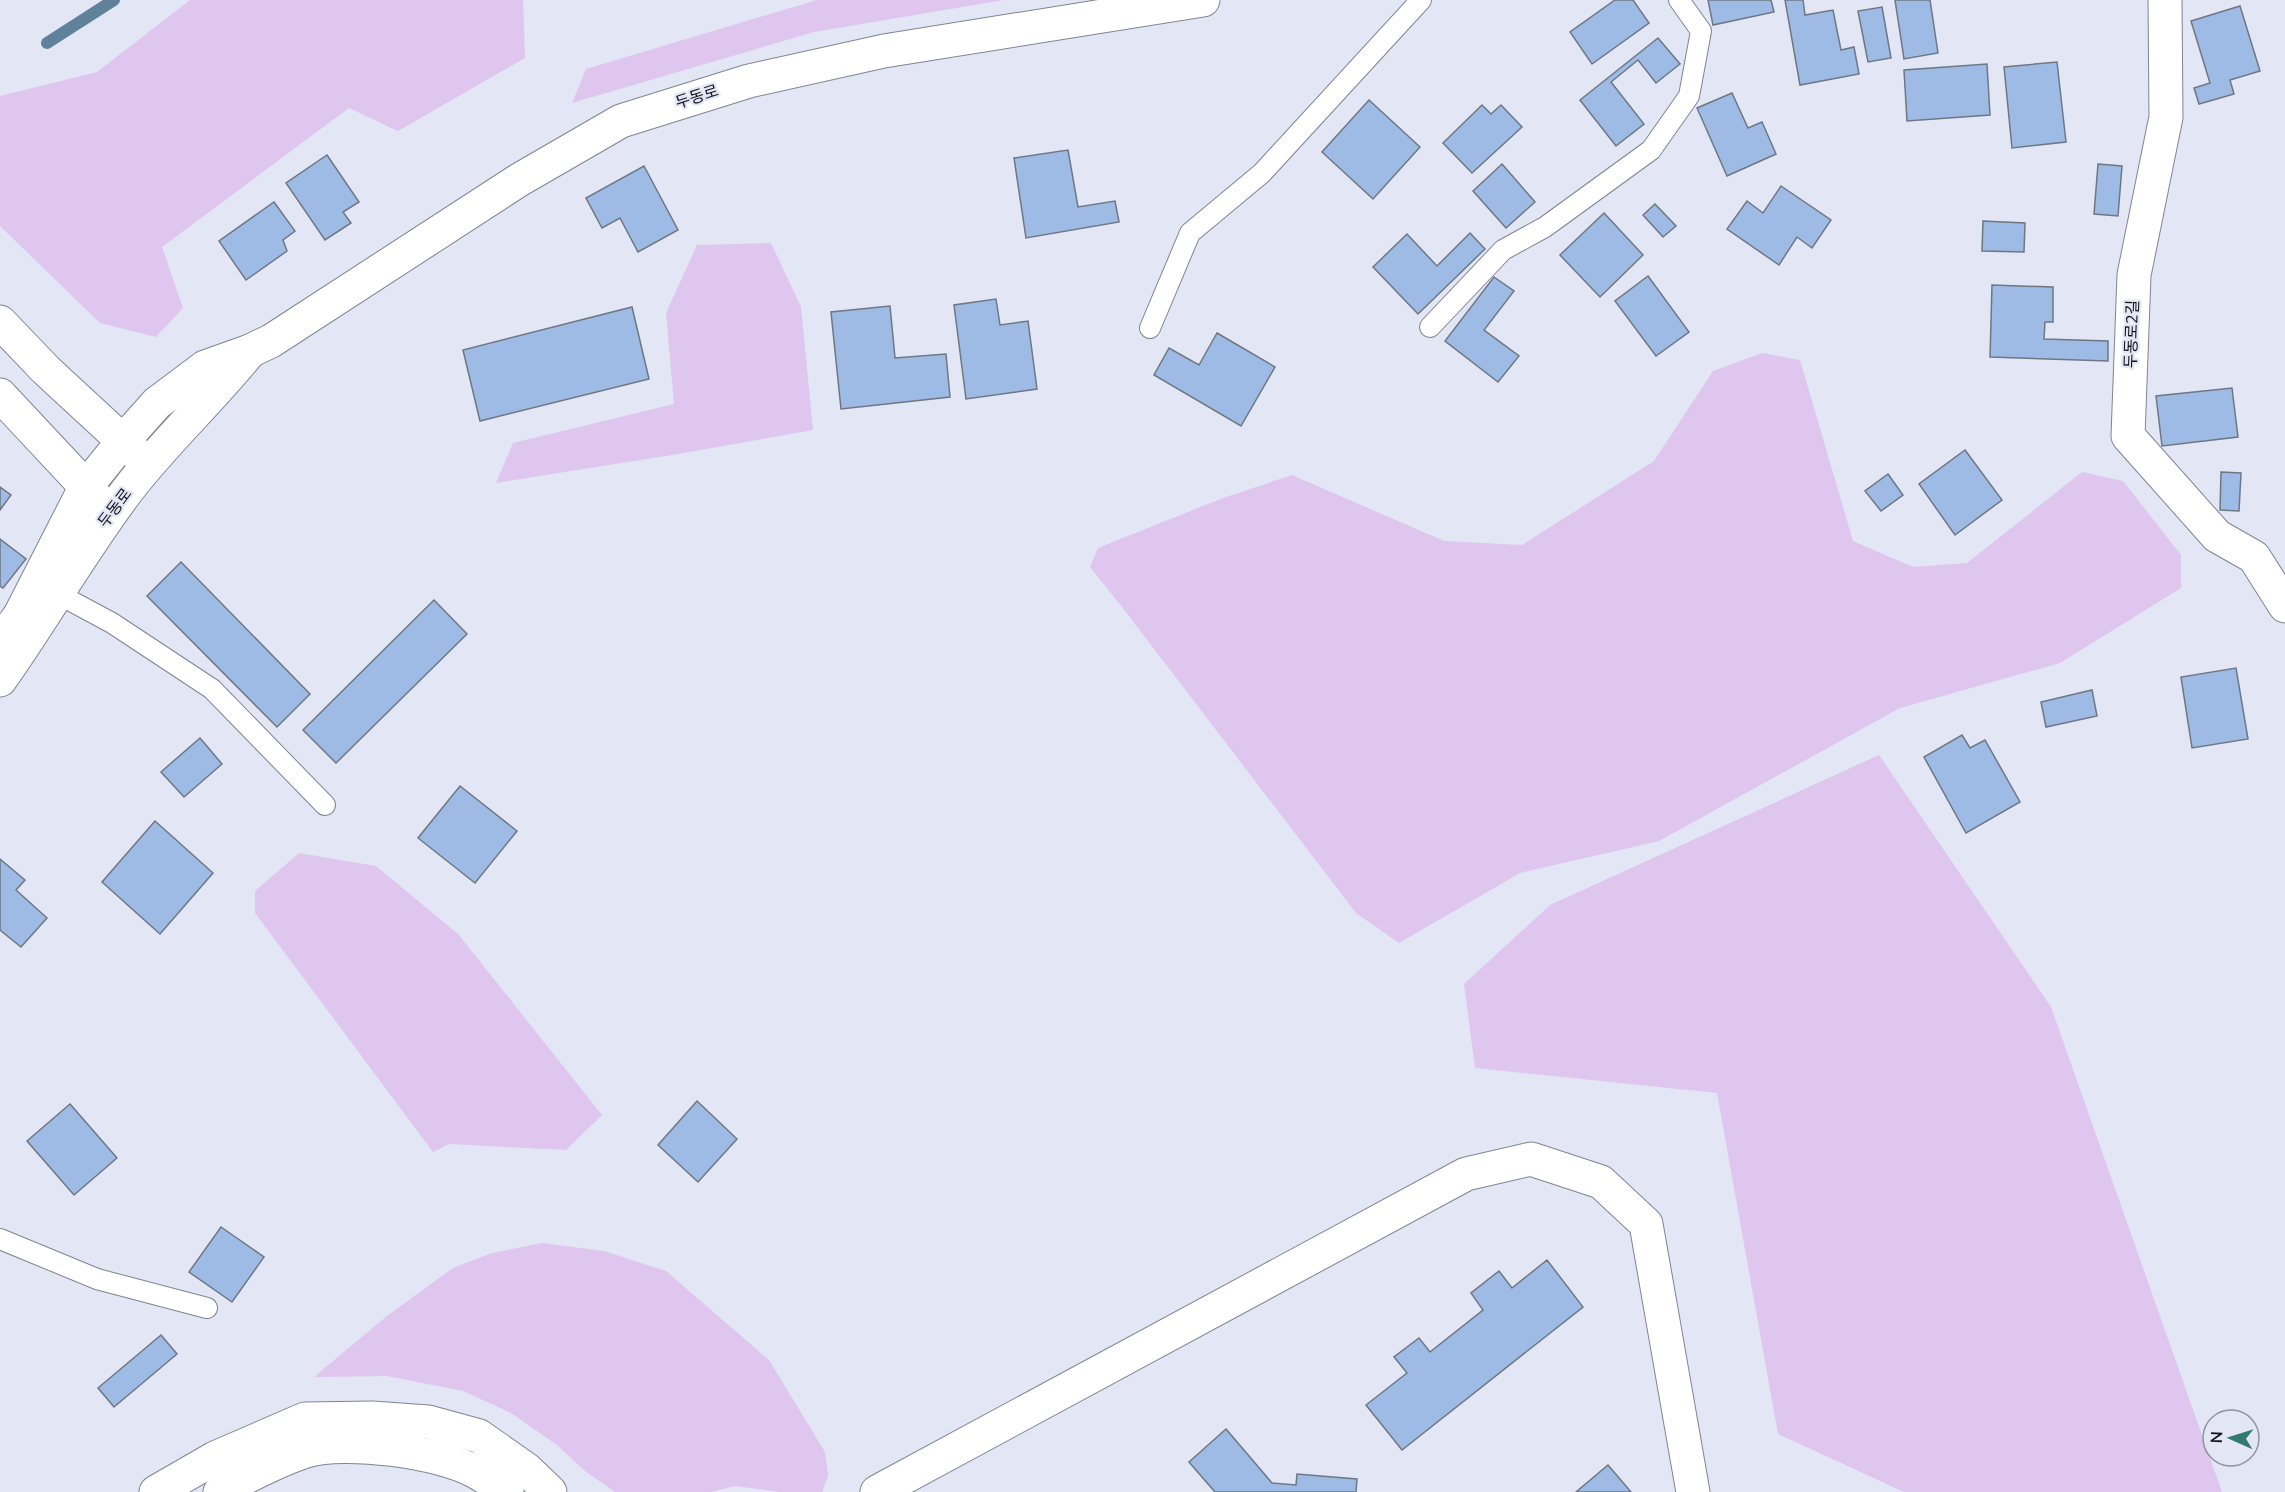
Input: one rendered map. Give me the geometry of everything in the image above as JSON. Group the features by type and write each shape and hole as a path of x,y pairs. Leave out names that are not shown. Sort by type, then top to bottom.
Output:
{"street":[{"name":"두동로","path":"0,680 46,592 64,526 85,488 157,403 205,367 271,341 519,180 621,121 749,81 884,51 1203,0"},
{"name":"두동로2길","path":"2165,0 2166,117 2134,275 2128,436 2217,536 2254,557 2285,606"},
{"path":"0,322 46,370 149,465"},
{"name":"두동로","path":"0,643 20,615 46,592 85,549 149,465 185,422 224,385 250,351"},
{"path":"0,394 85,488 112,512"},
{"path":"82,402 138,410 157,403"},
{"path":"56,454 64,480 68,506 64,526"},
{"path":"877,1492 1466,1174 1531,1160 1601,1182 1647,1224 1693,1492"},
{"path":"156,1492 215,1458 305,1419 372,1418 428,1422 478,1436 526,1469 550,1492"},
{"path":"220,1492 308,1450 359,1446 432,1455 475,1471 507,1492"}],"lane":[{"path":"1150,328 1190,233 1262,173 1421,0"},
{"path":"1430,327 1503,250 1545,227 1651,150 1689,96 1701,31 1679,0"},
{"path":"46,592 112,623 212,689 325,805"},
{"path":"0,1239 97,1279 207,1308"}],"shaded area":[{"path":"190,0 523,0 525,58 398,131 349,108 162,247 183,308 156,337 100,323 0,226 0,96 97,72"},
{"path":"817,0 1004,0 814,32 572,103 586,69"},
{"path":"771,243 801,307 813,430 496,483 513,443 674,404 666,313 697,245"},
{"path":"1762,353 1800,360 1853,541 1913,567 1967,563 2082,472 2123,481 2181,555 2181,588 2060,663 1900,708 1659,841 1520,873 1399,943 1356,913 1090,567 1098,548 1223,498 1292,475 1444,541 1522,545 1654,461 1713,371"},
{"path":"1879,755 2051,1007 2201,1432 2201,1468 2214,1468 2222,1492 1904,1492 1778,1434 1717,1093 1475,1068 1464,984 1550,905"},
{"path":"299,853 376,866 458,934 602,1115 566,1150 449,1144 433,1152 255,913 255,891"},
{"path":"542,1243 604,1251 666,1271 769,1360 825,1452 828,1476 822,1492 780,1492 735,1486 711,1492 615,1492 585,1471 557,1445 511,1413 463,1391 387,1376 314,1377 387,1316 453,1268 492,1253"}],"building":[{"path":"1615,0 1633,0 1649,23 1592,64 1570,32"},
{"path":"1708,0 1771,0 1774,12 1713,25"},
{"path":"1785,0 1803,0 1805,15 1833,10 1841,50 1854,47 1859,74 1800,85"},
{"path":"1895,0 1930,0 1938,53 1904,59"},
{"path":"2240,6 2260,71 2230,80 2234,94 2199,104 2194,88 2210,83 2191,21"},
{"path":"1882,7 1891,58 1868,62 1858,11"},
{"path":"1658,38 1680,64 1656,83 1638,60 1611,82 1644,124 1616,146 1580,100"},
{"path":"2057,62 2066,142 2012,148 2004,67"},
{"path":"1987,64 1990,115 1907,121 1904,70"},
{"path":"1732,93 1748,128 1762,122 1776,154 1727,176 1697,108"},
{"path":"1369,100 1420,147 1373,199 1322,152"},
{"path":"1482,105 1491,114 1501,105 1522,127 1472,173 1443,143"},
{"path":"1068,150 1078,207 1115,201 1119,222 1026,238 1014,158"},
{"path":"327,155 359,202 343,212 351,223 325,240 286,183"},
{"path":"1502,164 1535,202 1506,228 1473,191"},
{"path":"2098,164 2122,166 2118,216 2094,214"},
{"path":"644,166 678,230 638,252 620,218 602,228 586,198"},
{"path":"1781,186 1831,220 1812,248 1797,237 1779,265 1727,229 1747,201 1763,213"},
{"path":"274,202 295,231 283,240 287,251 246,280 219,241"},
{"path":"1655,204 1676,226 1663,237 1643,215"},
{"path":"1604,213 1643,255 1600,297 1560,255"},
{"path":"1983,221 2025,223 2024,252 1982,251"},
{"path":"1470,233 1485,249 1418,314 1373,267 1407,234 1437,266"},
{"path":"1648,276 1689,332 1656,356 1615,301"},
{"path":"1494,277 1514,291 1484,330 1519,356 1498,382 1445,341"},
{"path":"1992,285 2053,287 2053,322 2045,322 2044,339 2108,341 2108,361 1990,357"},
{"path":"996,299 1000,325 1028,321 1037,389 966,399 954,305"},
{"path":"890,306 895,358 946,354 950,397 841,409 831,312"},
{"path":"632,307 649,379 480,421 463,350"},
{"path":"1217,333 1275,367 1241,426 1154,375 1169,348 1199,365"},
{"path":"2232,388 2238,437 2162,446 2156,396"},
{"path":"1965,450 2002,500 1955,535 1919,484"},
{"path":"2221,472 2241,473 2239,511 2220,510"},
{"path":"1888,474 1903,495 1881,511 1865,491"},
{"path":"0,487 11,495 0,510"},
{"path":"0,539 26,559 3,588 0,586"},
{"path":"181,562 310,694 277,727 147,596"},
{"path":"434,600 467,634 336,763 303,730"},
{"path":"2236,668 2248,739 2192,748 2181,677"},
{"path":"2092,690 2097,716 2046,727 2041,702"},
{"path":"1962,735 1970,748 1985,740 2020,802 1966,833 1924,757"},
{"path":"200,738 222,764 184,797 161,772"},
{"path":"460,786 517,831 475,883 418,838"},
{"path":"155,821 213,873 160,934 102,882"},
{"path":"0,859 25,880 16,890 47,918 21,947 0,930"},
{"path":"697,1101 737,1139 698,1182 658,1145"},
{"path":"70,1104 117,1158 74,1195 27,1141"},
{"path":"221,1227 264,1257 232,1302 189,1272"},
{"path":"1547,1260 1583,1307 1402,1450 1366,1405 1407,1373 1394,1357 1419,1338 1430,1352 1483,1310 1471,1293 1499,1271 1512,1288"},
{"path":"161,1335 177,1354 114,1407 98,1388"},
{"path":"1226,1429 1272,1483 1296,1485 1297,1474 1357,1479 1356,1492 1215,1492 1189,1462"},
{"path":"1608,1465 1631,1492 1576,1492"}],"waterway":[{"path":"47,43 114,0"}]}
